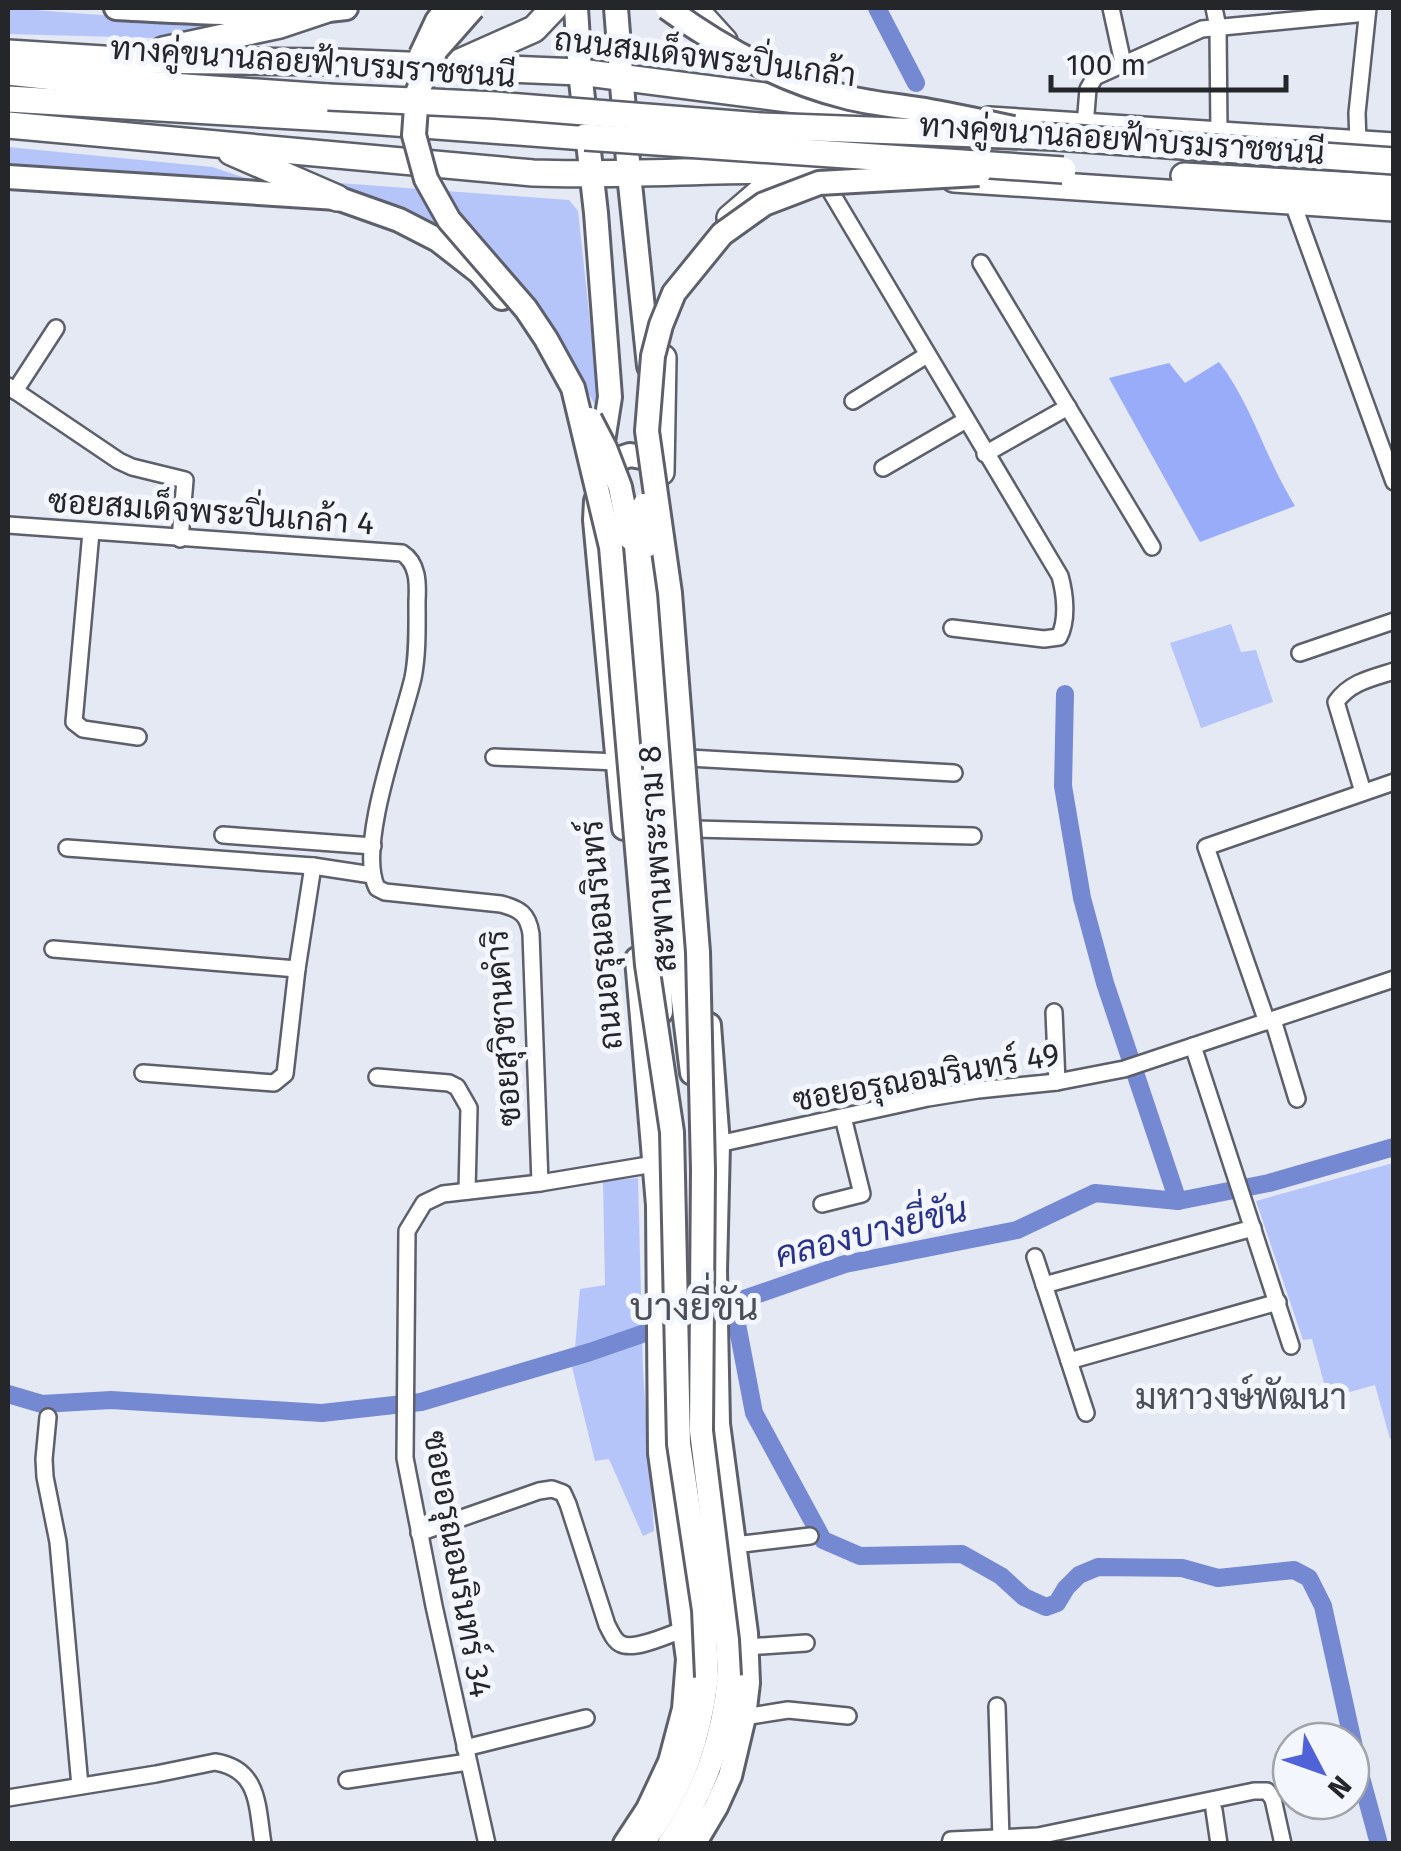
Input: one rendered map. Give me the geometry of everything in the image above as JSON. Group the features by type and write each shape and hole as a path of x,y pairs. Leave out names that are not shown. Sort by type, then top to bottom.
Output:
{"main road":[{"path":"116,8 215,14 336,9"},
{"path":"417,93 420,58 437,20 447,8"},
{"name":"สะพานพระราม 8","path":"473,8 436,50 417,93 414,136 426,180 450,220 526,309 573,388 610,547 647,965 672,1132 679,1444 704,1610 707,1677 691,1755 678,1789 642,1844"},
{"path":"451,66 534,30 554,8"},
{"name":"ถนนอรุณอมรินทร์","path":"576,8 610,398 595,520 658,1205 660,1453 685,1629 686,1682 679,1733 648,1810 625,1844"},
{"path":"616,8 629,174 676,596 718,1144 718,1424 747,1647 744,1717 728,1781 694,1844"},
{"path":"668,8 718,43 766,68 847,98 1055,136"},
{"path":"694,8 756,69 810,102"},
{"path":"120,60 336,9"},
{"name":"ถนนสมเด็จพระปิ่นเกล้า","path":"8,52 120,60 334,62 580,72 905,114 1383,149"},
{"name":"ทางคู่ขนานลอยฟ้าบรมราชชนนี","path":"8,72 328,107 1063,170 1394,188"},
{"name":"ทางคู่ขนานลอยฟ้าบรมราชชนนี","path":"8,98 328,107 511,106 761,126 1383,149"},
{"path":"900,176 875,162 872,144 877,128 905,114"},
{"path":"8,125 533,172 591,175 817,170 1394,208"},
{"path":"208,143 399,220 438,240 479,272 548,356 569,410 595,520"},
{"path":"661,472 664,350 676,298 699,252 718,228 788,169"},
{"name":"สะพานพระราม 8","path":"670,1844 709,1772 725,1711 729,1676 702,1431 703,1170 698,952 670,592 647,432 653,356 660,326 674,293 704,254 741,218 780,196 818,183 1063,170"},
{"path":"8,177 337,198"},
{"path":"573,388 620,488 630,538 658,900 715,1220"},
{"path":"647,432 644,514 669,960 658,1205"},
{"path":"598,478 609,462 630,455 648,458 661,472"}],"street":[{"path":"1111,8 1124,62"},
{"path":"1214,8 1218,27 1219,134"},
{"path":"1086,126 1088,89 1095,77 1202,29 1367,10 1358,113 1383,149"},
{"path":"817,170 1060,576 1064,596 1063,632 1059,637 952,628"},
{"path":"1292,201 1394,482"},
{"path":"981,263 1152,547"},
{"path":"56,328 11,388 119,461 184,480 180,539"},
{"path":"853,400 927,355"},
{"path":"986,454 1068,407"},
{"path":"883,468 966,420"},
{"name":"ซอยสมเด็จพระปิ่นเกล้า 4","path":"8,526 402,553 410,558 418,594 414,675 382,787 373,846"},
{"path":"91,532 74,722 83,729 138,737"},
{"path":"1300,653 1394,622"},
{"path":"1363,792 1336,702 1354,684 1394,671"},
{"path":"494,757 618,762"},
{"path":"688,758 954,773"},
{"path":"1297,1099 1206,847 1394,782"},
{"path":"694,829 973,836"},
{"path":"67,848 313,866 372,875 373,846 223,834"},
{"path":"143,1072 274,1082 285,1074 313,866"},
{"name":"ซอยสุวิชานดำริ","path":"372,875 377,888 385,892 502,904 519,909 526,916 531,934 540,1183"},
{"path":"53,949 297,968"},
{"name":"ซอยอรุณอมรินทร์ 49","path":"718,1144 928,1098 1057,1082 1124,1068 1394,980"},
{"path":"1054,1012 1057,1082"},
{"path":"1193,1046 1291,1346"},
{"path":"377,1078 457,1087 469,1108 467,1191 654,1164"},
{"path":"822,1204 862,1194 843,1117"},
{"name":"ซอยอรุณอมรินทร์ 34","path":"467,1191 442,1194 424,1204 407,1232 405,1458 487,1844"},
{"path":"1044,1285 1253,1228"},
{"path":"1035,1257 1086,1413"},
{"path":"1069,1361 1278,1302"},
{"path":"48,1417 45,1476 58,1542 80,1786"},
{"path":"419,1534 552,1489 563,1494 568,1504 606,1624 616,1640 624,1646 636,1646 685,1629"},
{"path":"734,1545 810,1536"},
{"path":"747,1647 806,1643"},
{"path":"997,1706 1002,1839"},
{"path":"744,1717 788,1710 848,1716"},
{"path":"346,1780 466,1755 586,1718"},
{"path":"8,1798 224,1763 246,1776 254,1790 263,1844"},
{"path":"951,1841 1051,1834 1254,1791 1267,1792 1273,1799 1283,1844"},
{"path":"1214,1810 1220,1844"}],"shaded area":[{"path":"8,8 231,25 156,38 8,34"},
{"path":"8,147 212,167 255,181 8,168"},
{"path":"326,182 569,200 578,211 600,413 534,301"},
{"path":"1219,362 1241,396 1295,506 1200,542 1109,378 1169,363 1185,383"},
{"path":"1231,624 1241,652 1256,650 1273,702 1201,728 1170,643"},
{"path":"1393,1163 1394,1438 1390,1439 1375,1385 1328,1398 1312,1339 1303,1340 1256,1201"},
{"path":"638,1178 643,1370 654,1531 643,1536 609,1459 595,1461 571,1363 580,1289 605,1285 603,1181"}],"waterway":[{"path":"877,8 916,83"},
{"path":"1065,694 1063,786 1082,898 1105,983 1178,1201"},
{"name":"คลองบางยี่ขัน","path":"706,1312 845,1264 1017,1230 1095,1193 1178,1201 1269,1183 1394,1147"},
{"path":"733,1303 754,1413 823,1540 860,1556 962,1554 1001,1576 1024,1597 1046,1607 1057,1603 1079,1575 1098,1567 1182,1568 1218,1578 1294,1570 1309,1578 1323,1606 1379,1844"},
{"name":"คลองบางยี่ขัน","path":"8,1394 42,1404 111,1400 322,1413 421,1402 668,1325"}],"district":[{"name":"บางยี่ขัน","path":"694,1307"},
{"name":"มหาวงษ์พัฒนา","path":"1241,1397"}]}
